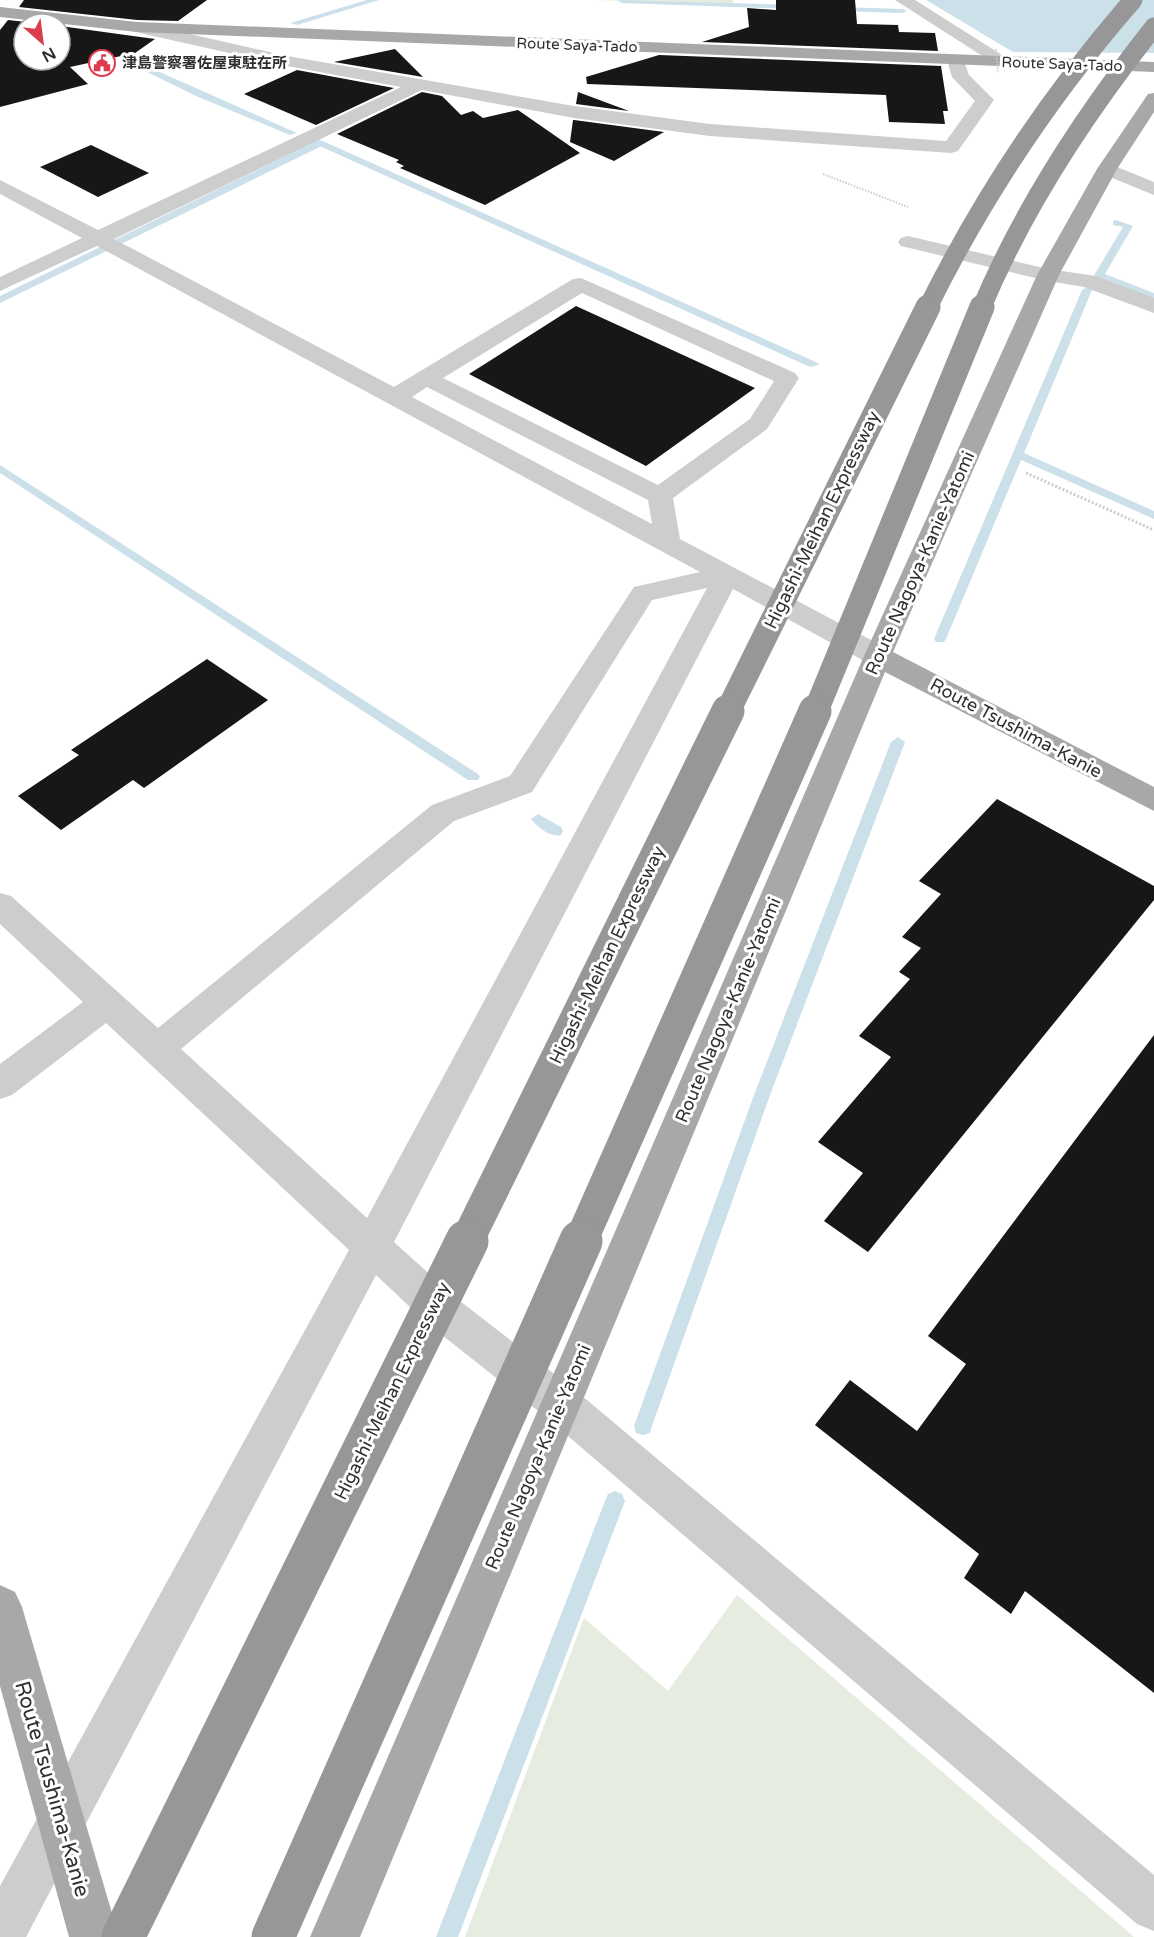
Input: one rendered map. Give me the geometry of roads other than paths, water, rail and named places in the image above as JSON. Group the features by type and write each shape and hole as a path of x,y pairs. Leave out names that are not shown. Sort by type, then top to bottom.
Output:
{"highway":[{"name":"Higashi-Meihan Expressway","path":"123,1937 946,270 1011,160 1069,78 1133,0"},
{"path":"273,1937 819,703 994,278 1053,167 1108,85 1154,27"}],"main road":[{"name":"Route Saya-Tado","path":"0,12 137,27 1154,68"},
{"name":"Route Nagoya-Kanie-Yatomi","path":"335,1937 879,656 1048,275 1110,165 1154,98"},
{"name":"Route Tsushima-Kanie","path":"879,656 1154,801"},
{"name":"Route Tsushima-Kanie","path":"0,1607 94,1937"}],"street":[{"path":"903,0 999,61"},
{"path":"137,27 287,61 574,111 710,130 951,147 985,100 961,77 956,60"},
{"path":"0,285 107,243 421,84"},
{"path":"1110,165 1144,163"},
{"path":"1110,165 1154,189"},
{"path":"0,186 879,656"},
{"path":"908,242 1048,275 1088,281 1154,306"},
{"path":"395,397 581,284 787,378 759,424 660,496"},
{"path":"426,378 660,496"},
{"path":"660,496 668,544"},
{"path":"157,1049 443,813 521,784 643,593 727,575"},
{"path":"0,1935 372,1246 727,575"},
{"path":"0,905 442,1311 561,1404 1154,1907"},
{"path":"0,1084 107,1003"}],"water":[{"path":"926,0 1154,0 1154,53 1013,52"},
{"path":"316,141 326,144 0,303 0,296"}],"waterway":[{"path":"294,23 375,0"},
{"path":"621,1 795,7"},
{"path":"837,9 903,11"},
{"path":"144,67 199,94 293,133"},
{"path":"316,141 814,365"},
{"path":"1099,275 1128,226 1116,223"},
{"path":"1099,275 1154,296"},
{"path":"940,639 1087,290"},
{"path":"1020,455 1154,515"},
{"path":"0,468 473,777"},
{"path":"643,1426 762,1095 898,742"},
{"path":"538,819 556,831"},
{"path":"447,1937 615,1501"}],"place":[{"name":"津島警察署佐屋東駐在所","path":"102,63"}]}
